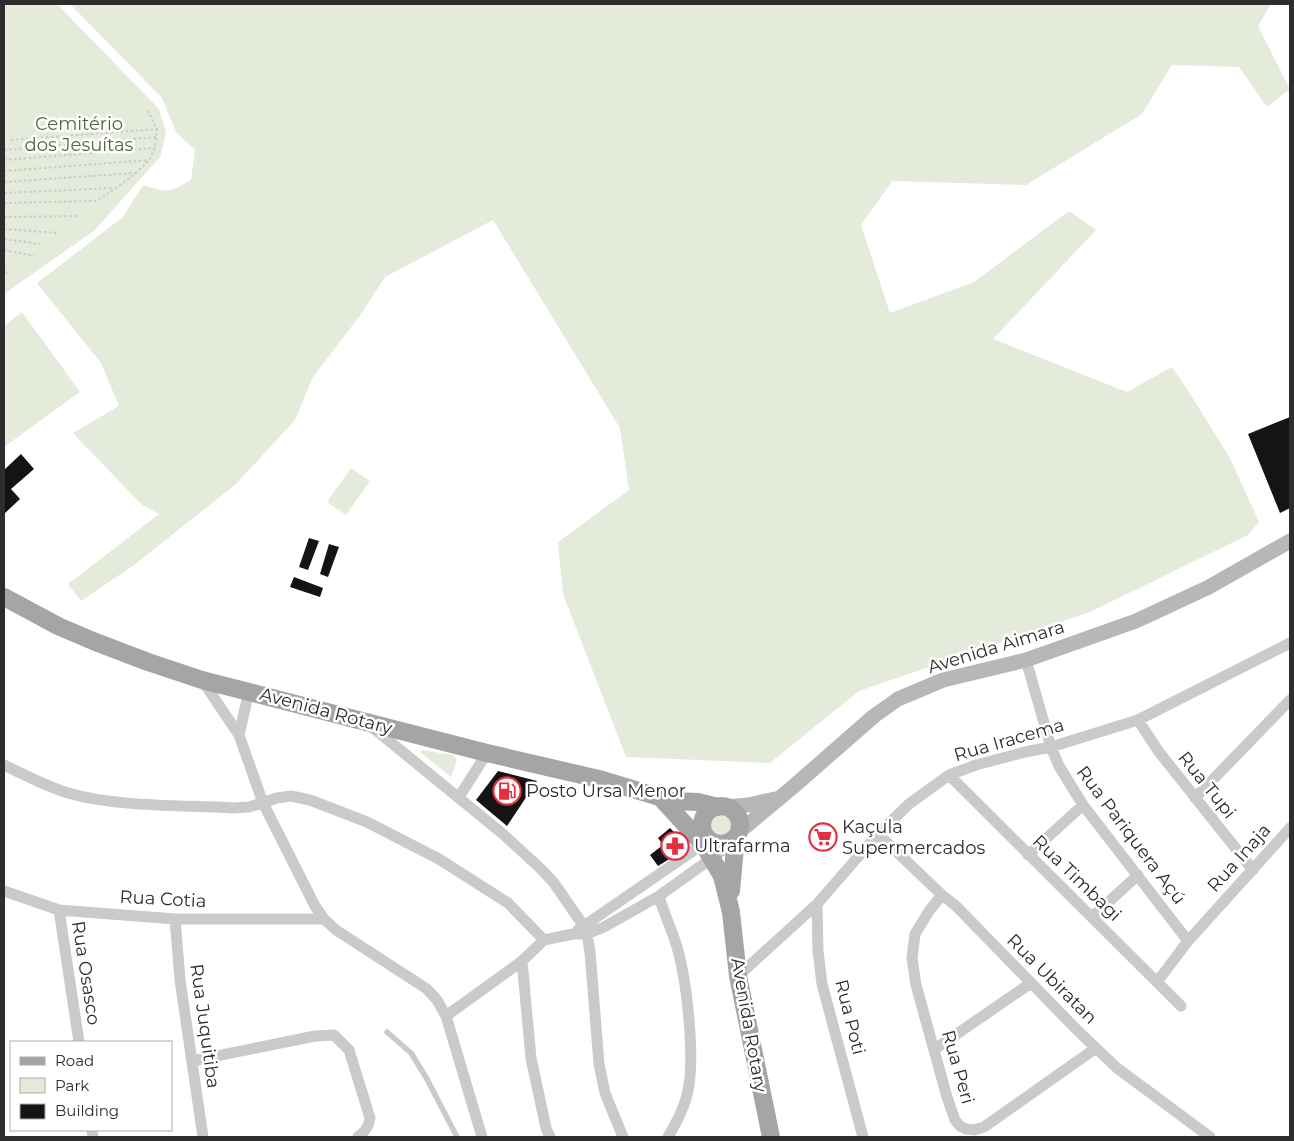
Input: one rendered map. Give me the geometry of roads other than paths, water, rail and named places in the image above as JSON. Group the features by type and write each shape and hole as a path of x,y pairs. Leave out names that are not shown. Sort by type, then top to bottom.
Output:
{"main road":[{"name":"Avenida Aimara","path":"735,837 874,716 898,699 943,680 1026,660 1136,621 1209,587 1290,541"},
{"name":"Avenida Rotary","path":"4,598 58,626 93,641 202,680 249,690 487,753 603,780 672,801 698,802 722,807"},
{"name":"Avenida Rotary","path":"658,796 708,851 722,876 731,912"},
{"path":"722,807 736,814 740,826 735,837 719,844 713,842 704,834 705,816 709,811 722,807 767,802 782,797"},
{"name":"Avenida Rotary","path":"735,837 731,912 738,976 771,1137"}],"street":[{"name":"Rua Iracema","path":"738,976 817,904 878,834 909,804 949,776 976,766 1025,752 1051,747 1138,720 1290,643"},
{"name":"Rua Pariquera Açú","path":"1026,660 1051,747 1059,766 1083,805 1188,941"},
{"path":"202,680 239,735 263,803 306,889 324,919 336,930 427,988 437,1000 446,1016 482,1137"},
{"path":"239,735 249,690"},
{"path":"1195,798 1290,700"},
{"name":"Rua Tupi","path":"1138,720 1159,752 1253,870"},
{"path":"367,722 516,845 554,883 585,929 599,1064 605,1093 623,1137"},
{"path":"459,797 487,753"},
{"path":"4,765 41,784 89,798 138,803 233,808 249,808 277,798 290,796 310,800 367,822 438,859 508,903 544,940"},
{"name":"Rua Timbagi","path":"949,776 1181,1006"},
{"path":"1028,855 1083,805"},
{"name":"Rua Inaja","path":"1157,982 1188,941 1290,828"},
{"name":"Rua Ubiratan","path":"878,834 956,906 1117,1068 1210,1137"},
{"path":"446,1016 522,961 544,940 573,934 585,929 708,851 723,850 735,837"},
{"path":"585,929 604,927 659,896 708,851"},
{"path":"1092,917 1138,875"},
{"name":"Rua Cotia","path":"4,891 59,910 174,919 324,919"},
{"name":"Rua Peri","path":"942,895 921,922 915,934 912,947 916,985 947,1097 955,1120 960,1126 974,1130 984,1128 1096,1048"},
{"path":"659,896 677,946 684,978 690,1068 687,1093 683,1106 668,1137"},
{"name":"Rua Poti","path":"817,904 818,951 822,984 863,1137"},
{"name":"Rua Osasco","path":"59,910 79,1041"},
{"name":"Rua Juquitiba","path":"174,919 180,980 203,1137"},
{"path":"522,961 531,1058 546,1128 550,1137"},
{"path":"934,1049 1031,983"},
{"path":"192,1061 315,1036 334,1035 349,1050 370,1118 364,1133 358,1137"}],"lane":[{"path":"387,1032 411,1054 427,1079 458,1137"}],"place":[{"name":"Posto Ursa Menor","path":"507,791"},
{"name":"Kaçula Supermercados","path":"823,837"},
{"name":"Ultrafarma","path":"675,846"}],"park label":[{"name":"Cemitério dos Jesuítas","path":"79,134"}]}
